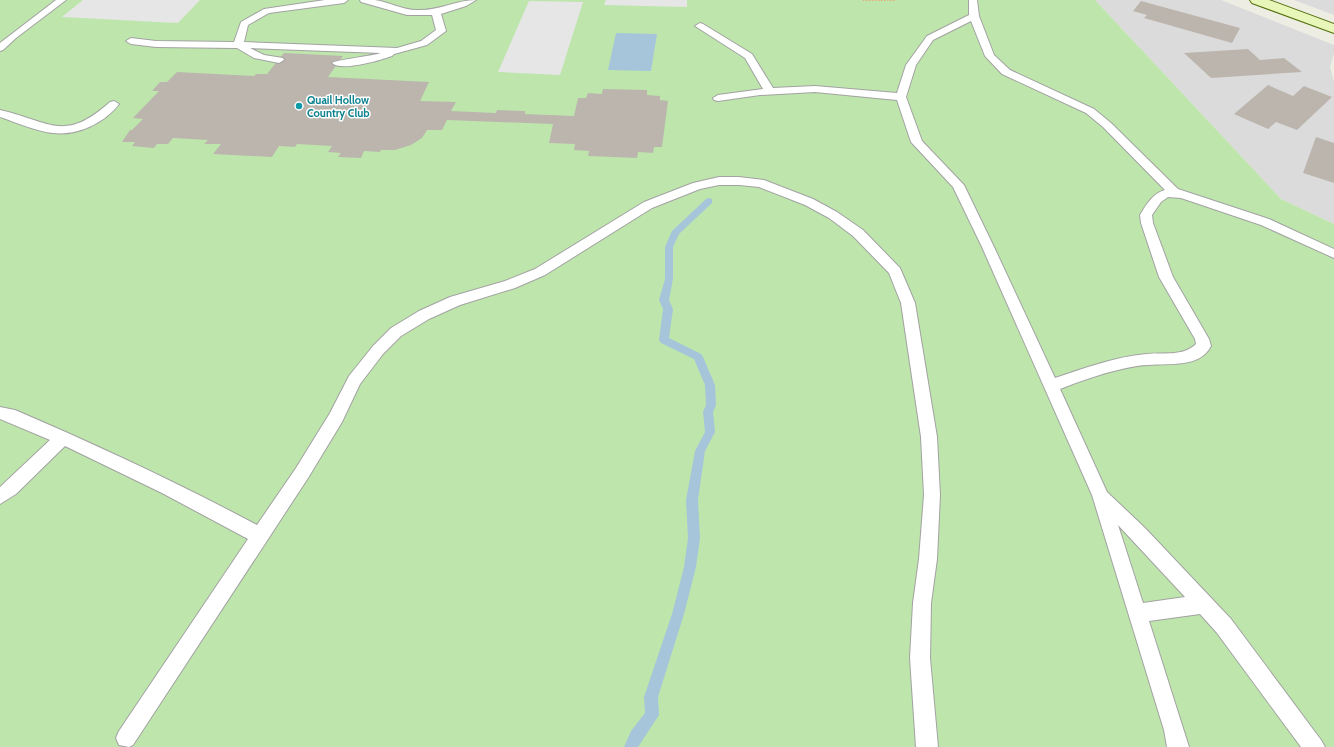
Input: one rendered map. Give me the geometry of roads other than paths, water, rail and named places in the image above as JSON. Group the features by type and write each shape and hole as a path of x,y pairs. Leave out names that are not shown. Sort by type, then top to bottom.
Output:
{"street":[{"path":"1257,0 1334,29"}],"lane":[{"path":"2,44 62,0"},
{"path":"238,45 244,24 266,11 344,0"},
{"path":"364,0 377,2 396,10 416,13 436,12 457,7 472,0"},
{"path":"973,0 974,16 990,56 1006,72 1090,111 1107,125 1174,192"},
{"path":"337,63 356,63 367,61 424,43 441,32 436,12"},
{"path":"974,16 930,38 911,65 900,97 917,142 958,185 988,247 1100,496 1174,730 1178,747"},
{"path":"700,26 749,56 770,91"},
{"path":"131,41 156,44 238,45 397,51"},
{"path":"238,45 252,55 279,60"},
{"path":"718,98 770,91 815,89 900,97"},
{"path":"0,113 53,130 61,131 70,130 92,122 99,118 114,104"},
{"path":"126,738 302,473 336,417 354,380 378,350 396,332 424,315 456,301 510,285 540,272 648,205 697,186 719,181 739,181 760,183 774,188 815,206 858,233 879,252 895,271 908,302 929,437 932,495 928,559 922,603 920,658 928,747"},
{"path":"1050,386 1119,363 1147,359 1182,358 1198,353 1204,346 1202,339 1166,277 1147,223 1146,215 1159,196 1165,193 1174,192 1265,222 1334,254"},
{"path":"0,413 9,414 63,438 207,506 260,536"},
{"path":"0,496 63,438"},
{"path":"1100,496 1139,534 1224,626 1314,747"},
{"path":"1137,613 1205,604"}],"water":[{"path":"616,33 657,34 651,71 608,70"}],"waterway":[{"path":"631,747 636,736 652,715 651,697 678,614 690,567 694,538 692,500 700,451 710,432 708,412 711,405 710,385 698,357 664,340 668,309 664,300 669,279 669,247 675,233 709,201"}],"place":[{"name":"Quail Hollow Country Club","path":"299,106"}]}
